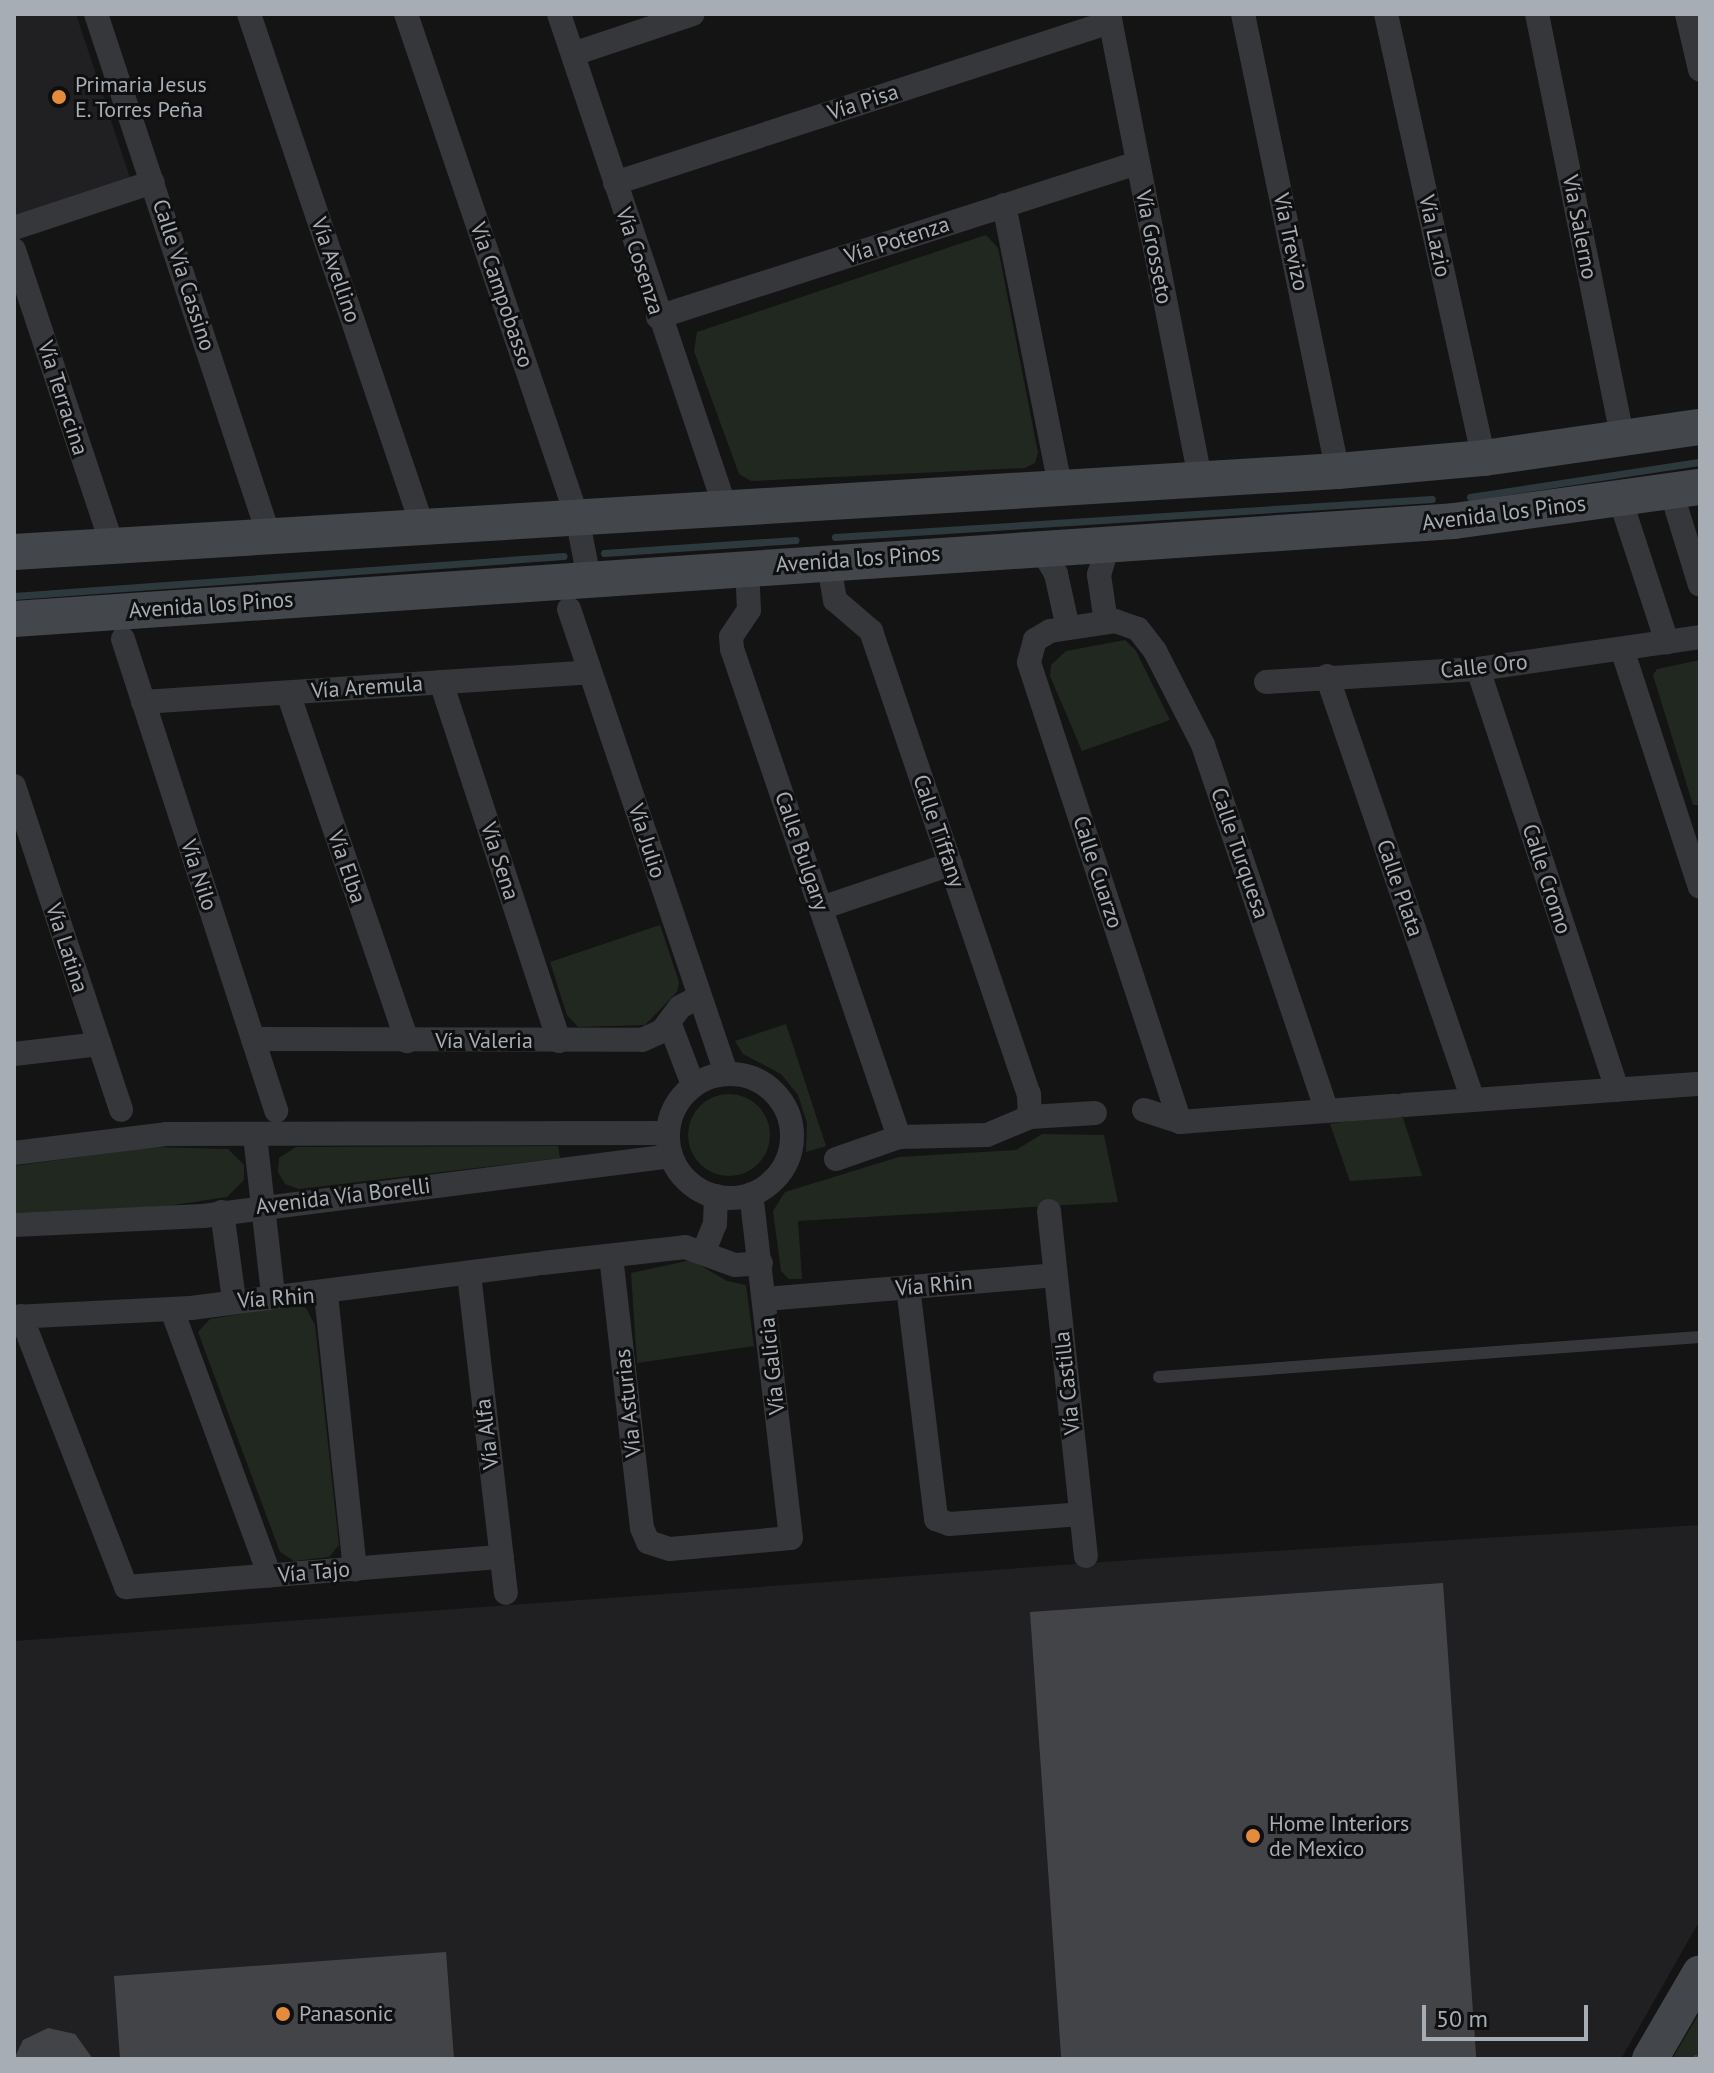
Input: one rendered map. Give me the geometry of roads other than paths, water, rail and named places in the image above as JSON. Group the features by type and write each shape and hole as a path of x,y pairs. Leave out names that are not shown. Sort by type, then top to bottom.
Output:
{"street":[{"name":"Vía Avellino","path":"249,14 422,525"},
{"name":"Vía Campobasso","path":"406,14 577,517 589,578"},
{"name":"Vía Cosenza","path":"559,14 658,317 725,507"},
{"path":"573,54 693,14"},
{"name":"Vía Trevizo","path":"1243,14 1338,471"},
{"name":"Vía Lazio","path":"1386,14 1484,458"},
{"name":"Vía Salerno","path":"1537,14 1623,440"},
{"path":"1687,14 1700,70"},
{"name":"Calle Vía Cassino","path":"101,15 269,536"},
{"name":"Vía Grosseto","path":"1110,18 1200,479"},
{"name":"Vía Pisa","path":"615,183 1110,18"},
{"name":"Vía Potenza","path":"658,317 1137,163"},
{"path":"14,228 153,182"},
{"path":"1004,205 1061,490"},
{"name":"Vía Terracina","path":"14,250 112,545"},
{"path":"14,552 1338,471 1484,458 1700,427"},
{"path":"1447,462 1454,521"},
{"path":"1686,489 1700,585"},
{"name":"Avenida los Pinos","path":"14,619 822,560 1454,521 1686,489"},
{"path":"1620,499 1667,642"},
{"path":"814,503 822,560"},
{"path":"1040,547 1056,574 1059,630 1111,621 1099,575 1109,542"},
{"name":"Calle Tiffany","path":"822,560 835,600 871,631 1029,1094 1030,1117"},
{"name":"Calle Bulgary","path":"747,566 749,610 731,637 732,649 899,1137"},
{"name":"Vía Julio","path":"569,609 726,1073"},
{"name":"Calle Turquesa","path":"1111,621 1142,633 1198,732 1327,1111"},
{"name":"Calle Cuarzo","path":"1059,630 1031,646 1029,662 1180,1122"},
{"name":"Calle Oro","path":"1266,682 1478,669 1700,637"},
{"name":"Vía Nilo","path":"123,639 276,1111"},
{"path":"1622,649 1700,887"},
{"name":"Calle Cromo","path":"1478,669 1617,1090"},
{"name":"Vía Aremula","path":"143,702 590,672"},
{"name":"Calle Plata","path":"1327,676 1473,1100"},
{"name":"Vía Sena","path":"441,682 559,1041"},
{"name":"Vía Elba","path":"288,693 407,1041"},
{"name":"Vía Latina","path":"14,786 121,1110"},
{"path":"821,908 951,864"},
{"name":"Vía Valeria","path":"253,1039 642,1040 658,1035 680,1007 699,997"},
{"path":"669,1022 693,1085"},
{"path":"14,1054 99,1044"},
{"path":"726,1073 763,1084 778,1097 792,1133 781,1170 751,1194 716,1196 697,1188 670,1144 680,1098 693,1085 726,1073"},
{"path":"1144,1110 1180,1122 1700,1084"},
{"path":"836,1159 899,1137 987,1135 1030,1117 1095,1113"},
{"path":"14,1153 166,1134 606,1134 670,1144"},
{"path":"606,1134 608,1164"},
{"path":"255,1136 273,1295"},
{"name":"Avenida Vía Borelli","path":"14,1225 222,1212 608,1164 670,1144"},
{"name":"Vía Galicia","path":"751,1194 791,1538"},
{"path":"704,1251 715,1224 716,1196"},
{"name":"Vía Castilla","path":"1049,1211 1086,1556"},
{"path":"222,1212 234,1300"},
{"name":"Vía Rhin","path":"18,1316 172,1310 273,1295 326,1294 685,1247 704,1251 735,1265 761,1263"},
{"name":"Vía Asturias","path":"611,1256 642,1528 653,1546 791,1538"},
{"name":"Vía Alfa","path":"469,1274 506,1593"},
{"name":"Vía Rhin","path":"765,1299 1055,1275"},
{"path":"908,1287 934,1511 939,1522 1081,1514"},
{"path":"326,1294 355,1569"},
{"path":"172,1310 270,1576"},
{"name":"Vía Tajo","path":"18,1316 126,1587 502,1557"},
{"path":"1650,2059 1700,1973"}],"lane":[{"path":"1159,1377 1700,1337"}],"waterway":[{"path":"1470,497 1700,462"},
{"path":"835,537 1432,499"},
{"path":"604,553 796,540"},
{"path":"14,596 564,556"}],"place":[{"name":"Primaria Jesus E. Torres Peña","path":"59,97"},
{"name":"Home Interiors de Mexico","path":"1253,1836"},
{"name":"Panasonic","path":"283,2014"}]}
